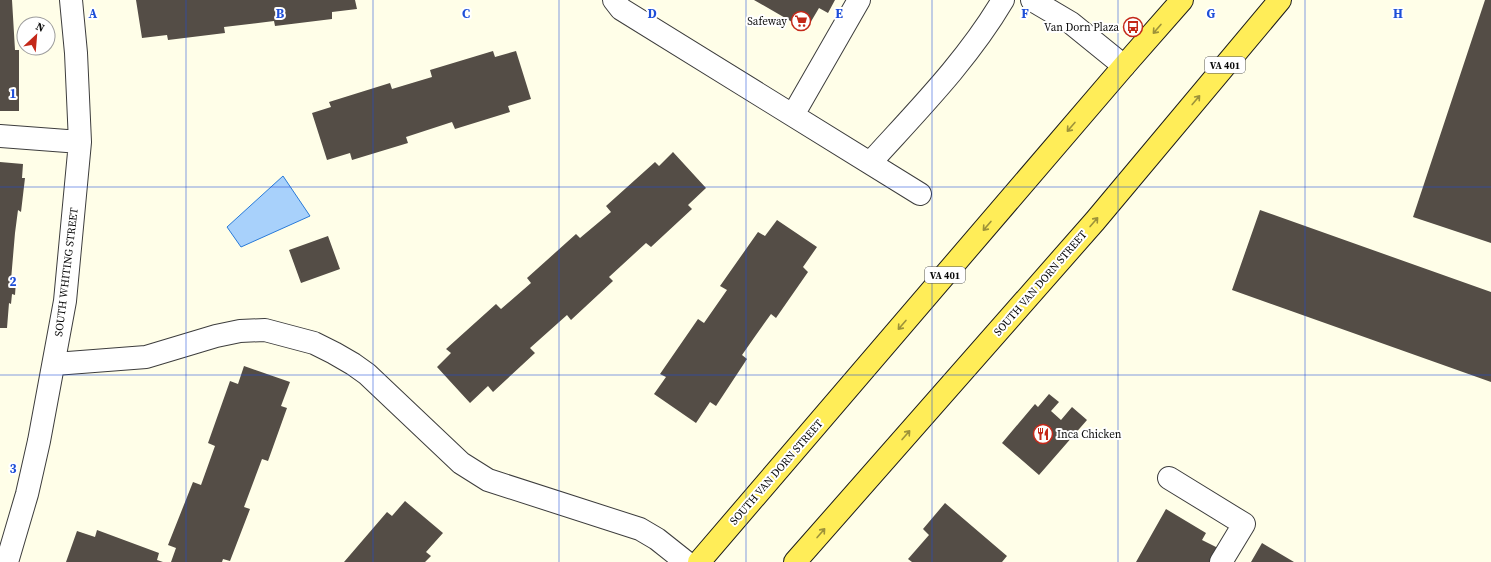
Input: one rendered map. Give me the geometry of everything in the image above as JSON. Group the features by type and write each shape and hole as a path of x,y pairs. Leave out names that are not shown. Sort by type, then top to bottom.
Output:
{"main road":[{"name":"SOUTH VAN DORN STREET","path":"699,562 1182,0"},
{"name":"SOUTH VAN DORN STREET","path":"795,562 1095,221 1280,0"}],"street":[{"name":"SOUTH WHITING STREET","path":"7,562 40,441 65,302 80,142 76,53 71,0"},
{"path":"614,0 621,9 920,194"},
{"path":"793,115 859,0"},
{"path":"870,163 961,62 991,20 1003,0"},
{"path":"1032,0 1071,23 1124,66"},
{"path":"0,136 80,142"},
{"path":"55,364 146,357 216,336 240,331 265,330 288,335 334,353 367,374 461,463 488,480 640,529 657,539 686,562"},
{"path":"1170,478 1244,524 1222,562"}],"water":[{"path":"283,176 310,216 241,247 227,227"}],"building":[{"path":"0,0 12,0 15,50 16,56 19,56 19,111 0,111"},
{"path":"136,0 355,0 357,9 332,12 332,19 275,26 274,21 224,27 225,33 168,40 167,35 142,38"},
{"name":"Safeway","path":"754,0 835,0 828,13 819,8 806,30"},
{"path":"1485,0 1491,0 1491,243 1413,217"},
{"path":"493,51 495,57 516,51 531,99 508,106 510,112 455,129 452,122 406,137 408,143 352,160 350,153 327,160 312,113 331,107 329,102 390,83 392,89 432,77 430,70"},
{"path":"673,152 706,188 688,205 692,209 651,247 646,243 609,277 613,281 571,320 567,315 530,348 535,353 493,392 488,386 470,403 437,367 451,353 446,349 496,304 501,309 531,283 527,278 576,234 580,238 611,212 606,206 655,162 659,166"},
{"path":"0,162 23,164 22,178 25,178 21,212 18,210 15,233 11,280 16,281 15,295 12,294 11,304 9,303 7,328 0,328"},
{"path":"1260,210 1491,292 1491,382 1232,290"},
{"path":"777,220 817,247 803,267 808,272 776,318 771,314 742,355 747,359 716,406 710,402 696,423 654,394 666,377 660,374 698,319 704,323 727,290 720,286 758,232 765,236"},
{"path":"328,236 340,269 301,283 289,250"},
{"path":"244,366 290,382 281,406 287,408 268,461 262,459 244,507 250,509 230,561 223,559 222,562 171,562 176,548 168,545 193,482 201,485 215,446 208,443 230,381 238,384"},
{"path":"1049,394 1059,402 1051,411 1061,420 1072,407 1087,420 1039,475 1002,443 1035,404 1038,407"},
{"path":"405,501 443,533 426,552 431,556 425,562 344,562 387,512 392,516"},
{"path":"945,503 1007,556 1002,562 912,562 908,559 929,535 923,529"},
{"path":"1166,509 1206,533 1202,540 1218,548 1210,562 1136,562"},
{"path":"97,530 159,553 157,560 163,562 66,562 77,531 95,537"},
{"path":"1262,543 1294,562 1251,562"}],"place":[{"name":"Safeway","path":"801,21"},
{"name":"Van Dorn Plaza","path":"1133,27"},
{"name":"Inca Chicken","path":"1043,434"}]}
